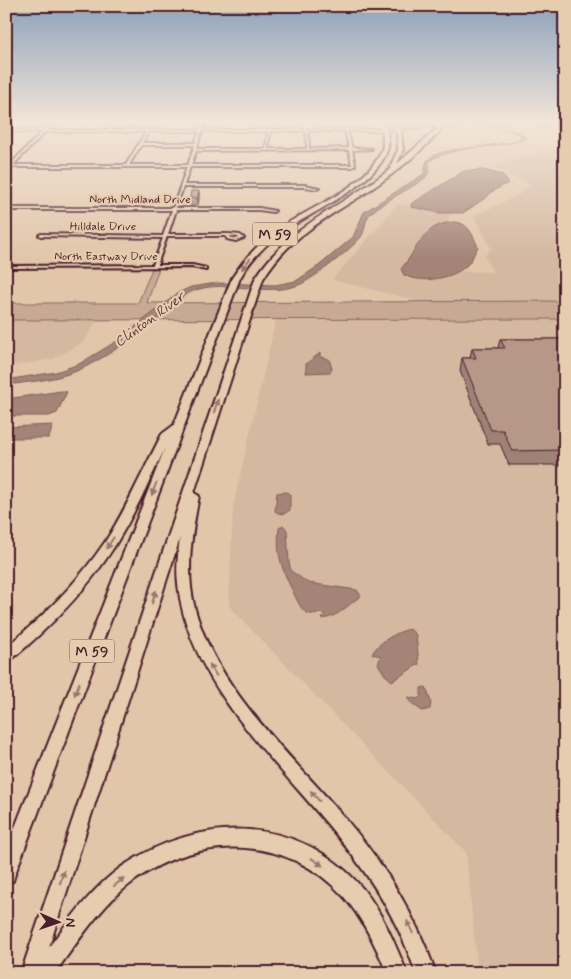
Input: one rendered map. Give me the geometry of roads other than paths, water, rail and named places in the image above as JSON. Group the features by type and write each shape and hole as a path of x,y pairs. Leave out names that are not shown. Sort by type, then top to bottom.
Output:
{"highway":[{"name":"M 59","path":"6,874 236,278 248,261 268,240 355,184 375,168"},
{"name":"M 59","path":"31,973 259,279 274,256 295,236 386,174 391,168"},
{"path":"386,174 395,168"},
{"path":"6,656 58,608 101,556 120,528 167,434 178,427"},
{"path":"201,453 185,542 183,570 190,616 202,648 222,685 236,705 383,879 410,927 426,973"},
{"path":"43,973 93,906 129,873 169,850 187,843 227,836 245,836 281,844 310,857 324,866 348,887 363,906 379,932 397,973"}],"street":[{"path":"155,266 188,168"},
{"path":"182,186 305,186 317,188"},
{"name":"North Midland Drive","path":"6,209 260,209 273,211"},
{"name":"Hilldale Drive","path":"41,235 228,235"},
{"name":"North Eastway Drive","path":"6,267 192,266 205,269"}],"water":[{"name":"Clinton River","path":"425,168 429,168 429,172 425,178 371,213 367,218 361,237 341,256 307,281 287,288 273,290 228,287 199,289 185,295 161,316 118,348 74,372 58,377 6,385 6,380 56,372 79,364 117,341 178,293 191,287 217,283 275,285 296,281 320,265 353,237 364,212 424,174"},
{"path":"483,170 503,175 508,183 491,192 463,213 440,213 411,207 411,204 464,171"},
{"path":"454,222 463,224 466,227 472,234 478,247 468,264 455,273 438,278 420,279 404,275 401,269 422,238 435,227"},
{"path":"320,353 320,357 329,359 332,369 330,372 306,373 306,364"},
{"path":"61,391 67,392 57,413 49,416 6,416 6,399"},
{"path":"53,425 49,438 6,438 6,427"},
{"path":"286,492 290,494 290,510 284,514 278,513 275,511 277,493"},
{"path":"283,525 287,530 291,571 308,583 357,590 361,596 337,614 327,618 321,619 325,615 322,613 309,614 305,612 296,599 279,555 279,528"},
{"path":"410,629 416,635 419,664 392,681 385,675 378,664 381,656 372,654 388,638"},
{"path":"426,687 431,702 430,709 422,711 409,701 408,697 417,699 421,697 421,688"}]}
